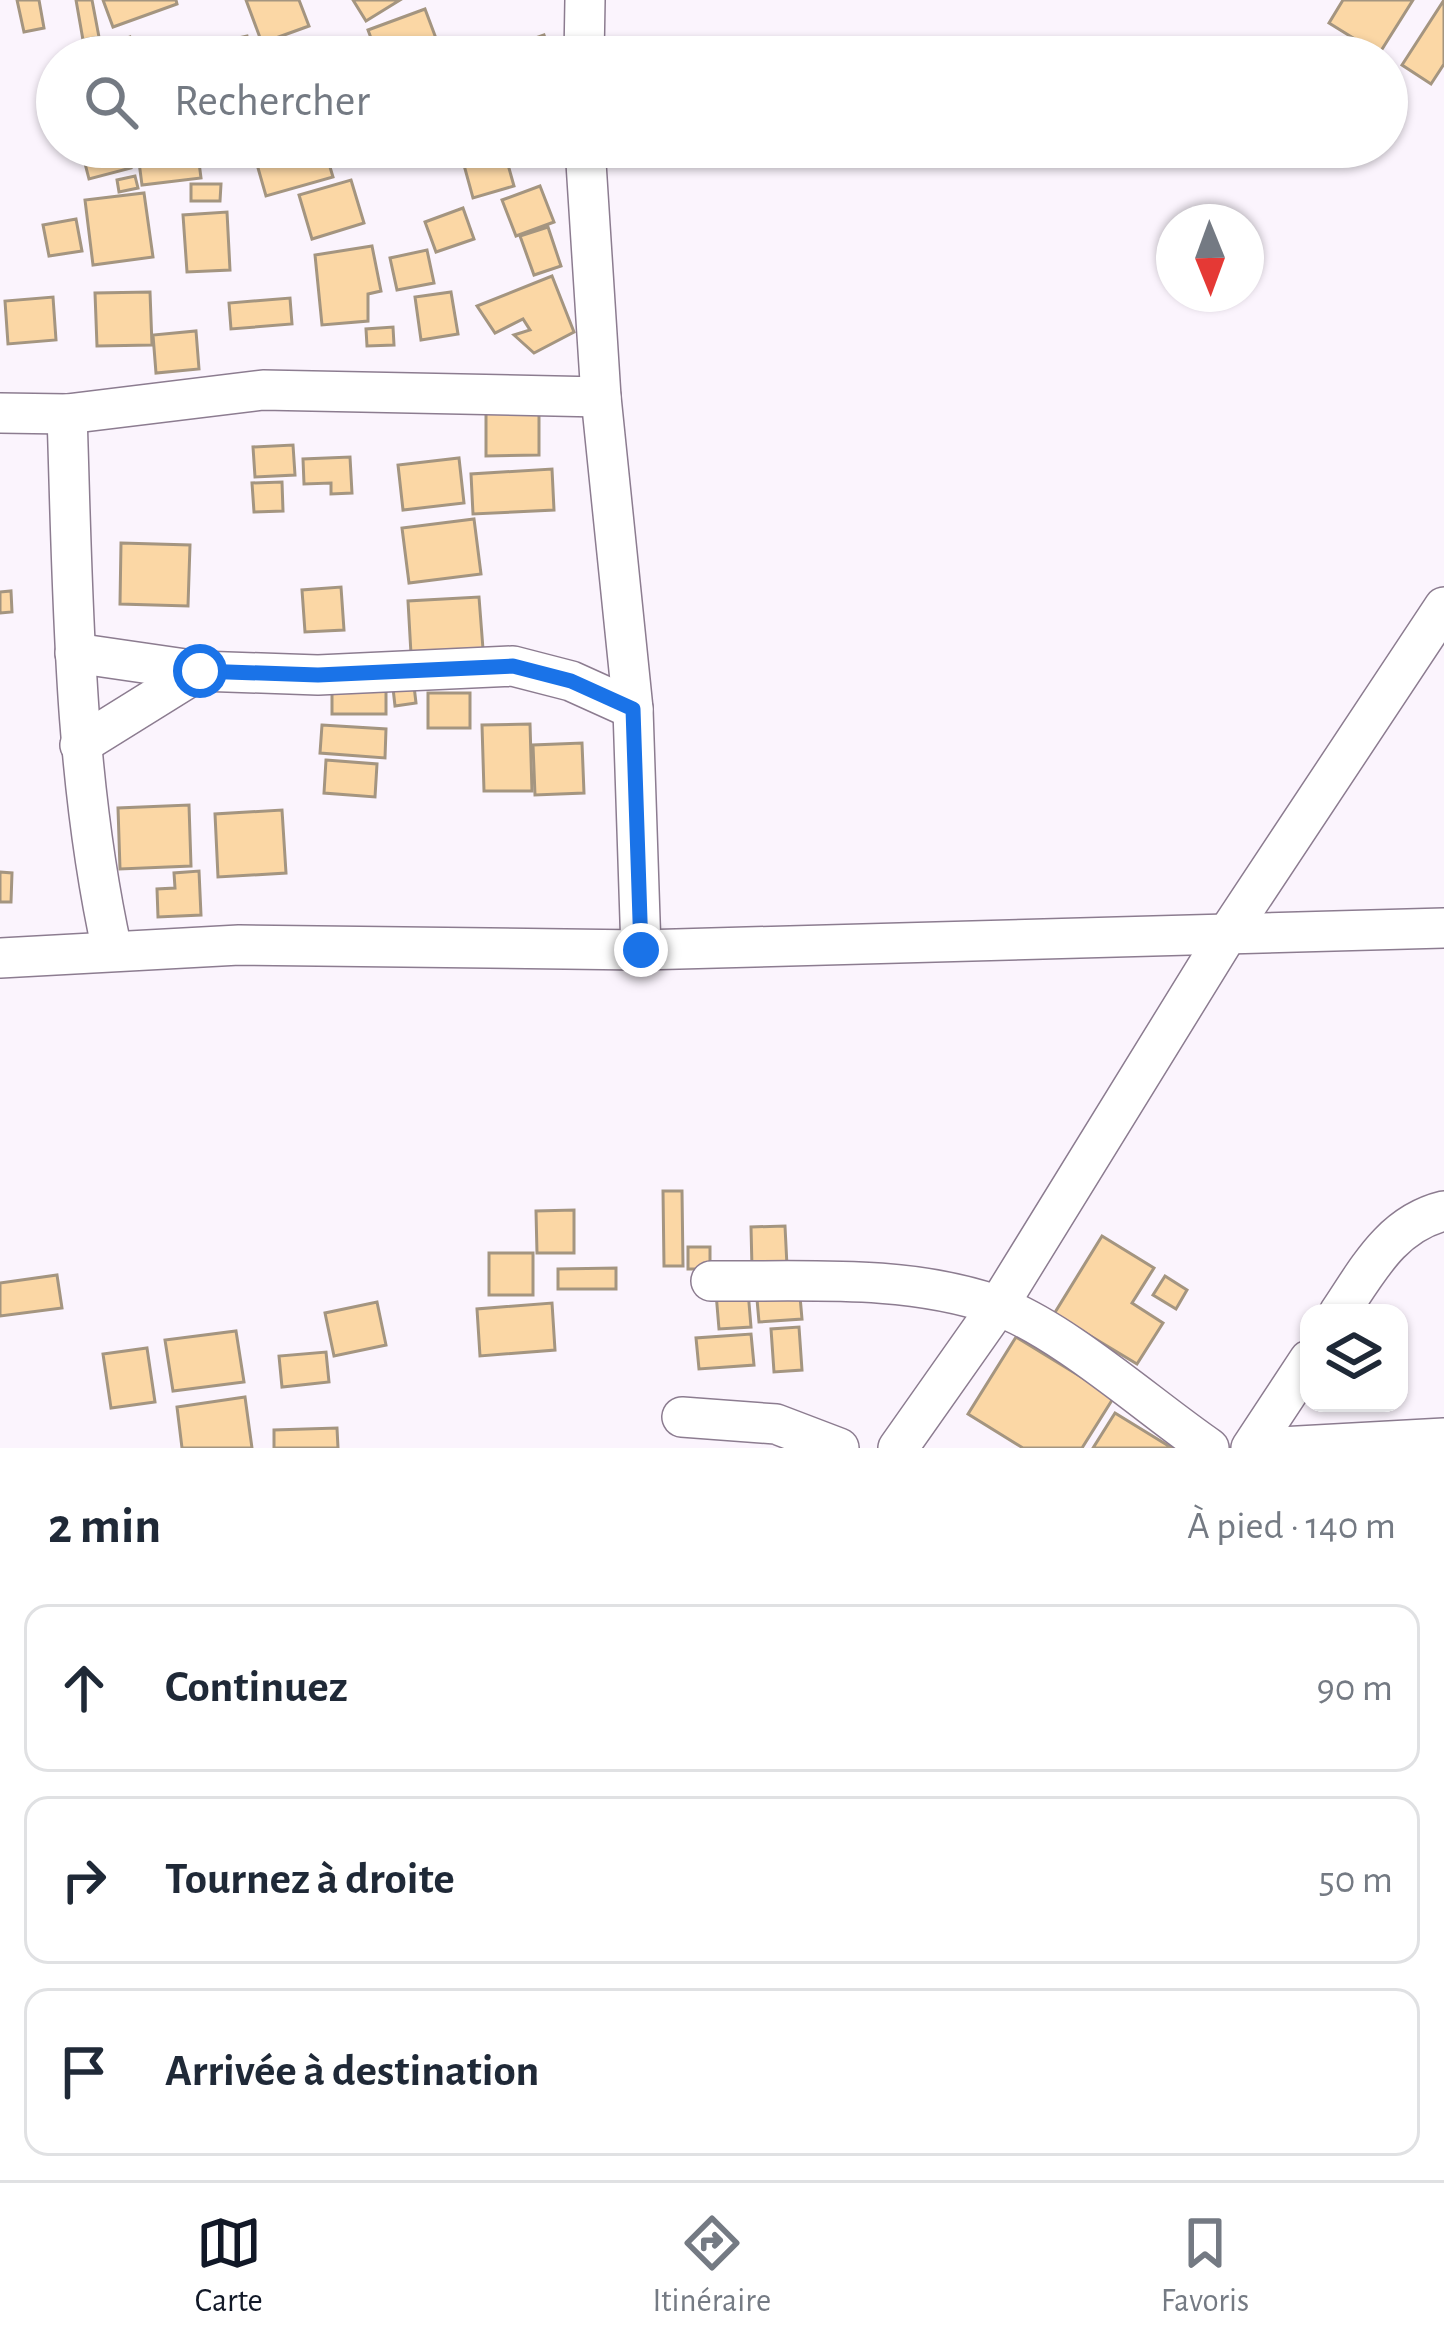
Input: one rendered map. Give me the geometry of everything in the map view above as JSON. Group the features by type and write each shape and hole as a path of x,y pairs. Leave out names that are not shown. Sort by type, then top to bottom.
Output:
{"street":[{"path":"584,36 585,0"},
{"path":"586,168 601,397 633,709 641,950"},
{"path":"0,413 67,414 263,390 601,397"},
{"path":"67,414 80,745 91,854 112,950"},
{"path":"898,1448 998,1306 1228,933 1444,607"},
{"path":"75,653 200,671 318,675 513,666 571,681 633,709"},
{"path":"80,745 200,671"},
{"path":"0,958 239,945 641,950 1444,928"},
{"path":"1346,1304 1396,1233 1421,1216 1444,1211"},
{"path":"710,1281 865,1283 998,1306 1105,1370 1209,1448"},
{"path":"1251,1448 1300,1374"},
{"path":"682,1417 776,1424 839,1448"},
{"path":"1262,1448 1444,1438"}],"building":[{"path":"17,0 39,0 44,28 24,32"},
{"path":"76,0 92,0 99,36 82,36"},
{"path":"103,0 176,0 177,4 113,27"},
{"path":"246,0 299,0 309,26 281,36 259,36"},
{"path":"353,0 400,0 366,21"},
{"path":"1343,0 1413,0 1390,36 1350,36 1329,23"},
{"path":"1444,0 1444,64 1431,84 1408,69 1408,56"},
{"path":"425,9 435,36 370,36 368,30"},
{"path":"86,168 131,168 89,179"},
{"path":"140,168 200,168 201,178 142,185"},
{"path":"258,168 330,168 333,177 266,196"},
{"path":"465,168 509,168 514,186 473,198"},
{"path":"135,176 138,188 119,192 117,180"},
{"path":"351,180 364,223 312,239 299,195"},
{"path":"191,184 221,184 220,201 191,201"},
{"path":"540,186 554,222 516,236 502,200"},
{"path":"144,193 153,257 93,265 85,200"},
{"path":"463,208 474,239 436,252 425,222"},
{"path":"227,212 230,270 187,272 183,215"},
{"path":"76,219 82,251 49,256 43,225"},
{"path":"548,227 561,266 534,275 520,236"},
{"path":"372,246 381,291 368,294 368,321 322,325 315,255"},
{"path":"427,250 434,283 397,290 390,258"},
{"path":"552,276 574,332 534,353 514,335 530,330 523,319 495,333 477,306"},
{"path":"150,292 152,345 97,346 95,293"},
{"path":"451,292 458,334 421,340 415,297"},
{"path":"53,297 56,340 8,344 5,301"},
{"path":"290,298 292,324 231,329 229,303"},
{"path":"393,327 394,345 367,346 366,329"},
{"path":"196,331 199,369 156,373 153,335"},
{"path":"539,407 539,455 486,456 486,408"},
{"path":"293,445 295,475 255,477 253,447"},
{"path":"350,457 352,493 331,494 331,483 304,484 303,459"},
{"path":"459,458 464,503 403,510 398,465"},
{"path":"552,469 554,510 473,514 471,474"},
{"path":"282,482 283,511 254,512 252,483"},
{"path":"474,519 481,574 409,583 402,528"},
{"path":"121,543 190,545 188,606 120,604"},
{"path":"341,587 344,630 305,632 302,590"},
{"path":"11,591 12,612 0,613 0,592"},
{"path":"479,597 483,649 411,654 408,601"},
{"path":"332,685 386,685 386,714 332,714"},
{"path":"414,686 416,703 395,706 393,688"},
{"path":"428,693 470,693 470,728 428,728"},
{"path":"530,724 532,791 484,791 482,725"},
{"path":"322,725 386,729 385,758 320,753"},
{"path":"582,743 584,793 535,795 533,745"},
{"path":"326,760 377,764 375,797 324,793"},
{"path":"189,805 191,866 120,869 118,808"},
{"path":"282,810 286,873 218,877 215,814"},
{"path":"199,871 201,915 158,917 157,889 175,888 174,873"},
{"path":"0,872 12,873 11,902 0,902"},
{"path":"663,1191 682,1191 683,1266 664,1266"},
{"path":"574,1210 574,1253 537,1253 536,1211"},
{"path":"785,1226 787,1266 752,1268 751,1227"},
{"path":"1102,1236 1154,1268 1132,1303 1163,1323 1137,1364 1054,1314"},
{"path":"688,1247 710,1247 710,1269 688,1269"},
{"path":"489,1253 533,1253 533,1295 489,1295"},
{"path":"616,1268 616,1289 558,1289 558,1269"},
{"path":"57,1275 62,1308 0,1316 0,1283"},
{"path":"1165,1276 1187,1290 1176,1309 1153,1295"},
{"path":"799,1285 802,1319 759,1322 756,1288"},
{"path":"748,1291 751,1327 719,1329 716,1293"},
{"path":"377,1302 386,1345 334,1356 325,1313"},
{"path":"552,1303 555,1350 480,1356 477,1309"},
{"path":"799,1327 802,1370 774,1372 771,1329"},
{"path":"236,1331 244,1382 173,1391 165,1340"},
{"path":"751,1334 754,1365 699,1369 696,1338"},
{"path":"1016,1337 1114,1397 1082,1448 1023,1448 968,1414"},
{"path":"147,1348 155,1402 111,1408 103,1354"},
{"path":"326,1352 329,1382 282,1387 279,1356"},
{"path":"245,1397 252,1448 182,1448 177,1407"},
{"path":"1115,1413 1172,1448 1093,1448"},
{"path":"337,1428 338,1448 274,1448 274,1430"}],"route":[{"path":"200,671 318,675 467,664 513,666 571,681 633,709 641,950"}]}
